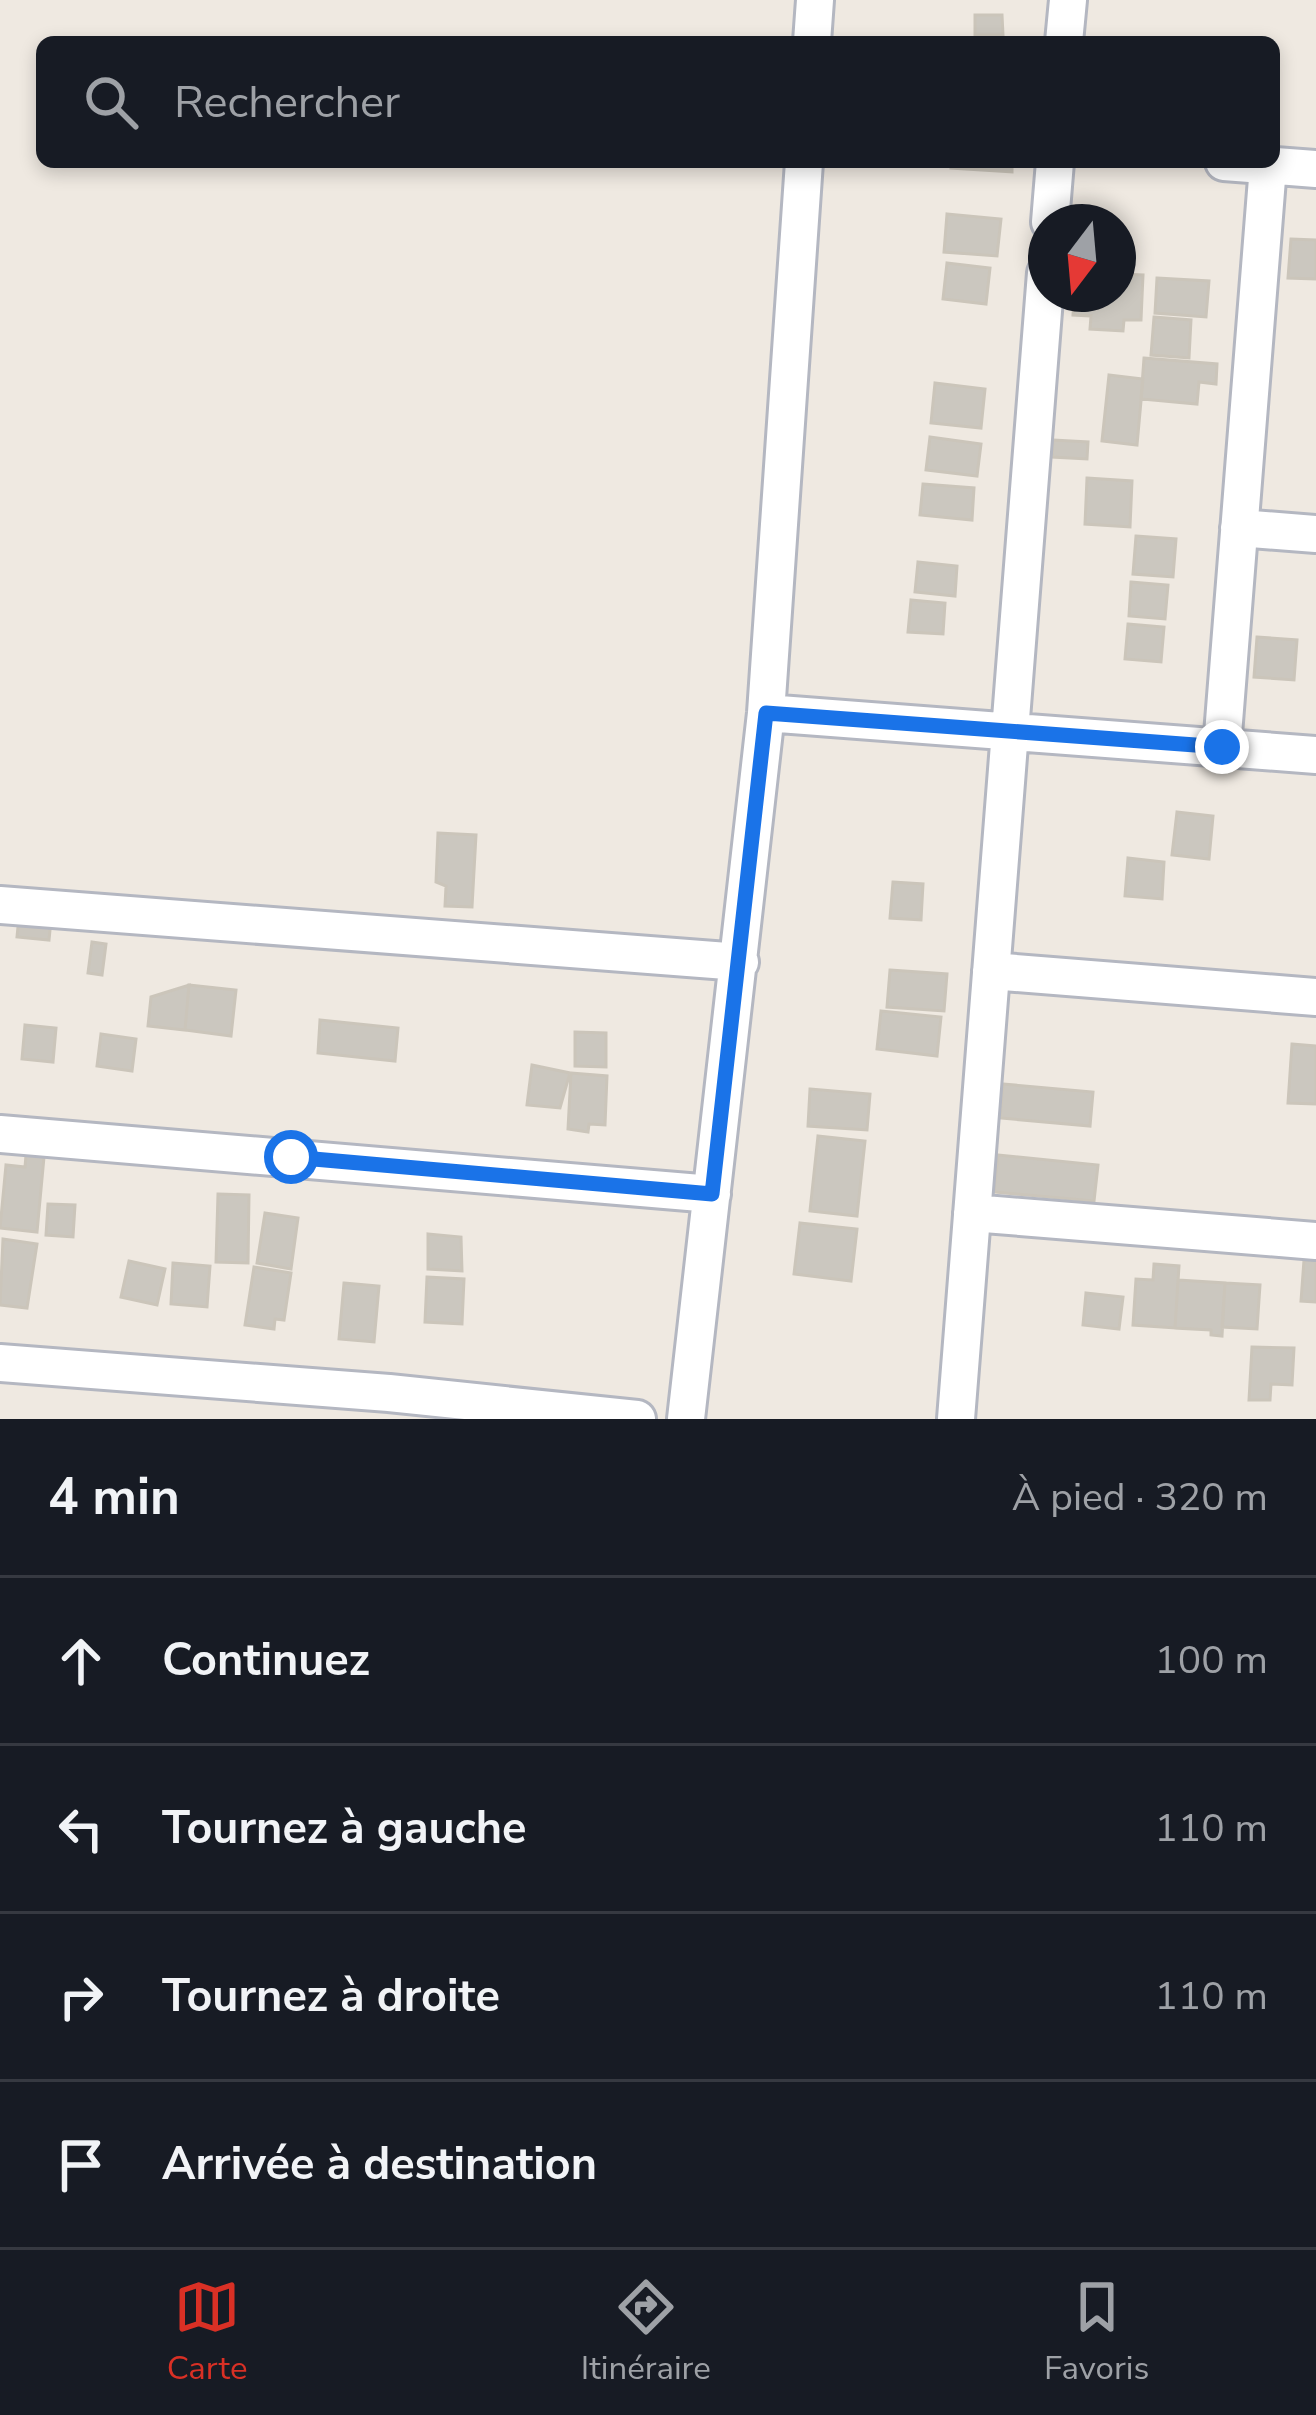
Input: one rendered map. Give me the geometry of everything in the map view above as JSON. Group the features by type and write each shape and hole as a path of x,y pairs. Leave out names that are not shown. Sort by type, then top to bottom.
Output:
{"street":[{"path":"812,36 815,0"},
{"path":"1065,36 1068,0"},
{"path":"1280,167 1316,170"},
{"path":"686,1419 766,713 804,168"},
{"path":"1052,204 1054,168"},
{"path":"1222,747 1268,168"},
{"path":"956,1419 1043,312"},
{"path":"1239,528 1316,534"},
{"path":"766,713 1316,755"},
{"path":"0,905 740,962"},
{"path":"991,970 1316,997"},
{"path":"0,1134 712,1194"},
{"path":"972,1214 1316,1241"},
{"path":"0,1363 388,1406 637,1419"}],"building":[{"path":"975,15 1002,15 1003,35 975,35"},
{"path":"951,168 1012,168 1012,172"},
{"path":"947,214 1001,219 997,256 944,252"},
{"path":"1291,239 1316,240 1316,279 1288,278"},
{"path":"947,263 990,268 986,304 943,299"},
{"path":"1136,275 1143,275 1141,320 1124,320 1123,331 1090,329 1091,316 1073,315 1136,312"},
{"path":"1157,278 1209,281 1206,317 1155,313"},
{"path":"1154,317 1191,320 1189,358 1151,355"},
{"path":"1144,358 1217,364 1216,384 1199,382 1197,404 1141,399"},
{"path":"1109,375 1143,379 1137,445 1102,441"},
{"path":"935,383 985,389 981,428 931,423"},
{"path":"930,437 981,444 977,476 926,470"},
{"path":"1053,440 1088,442 1087,459 1052,457"},
{"path":"1087,478 1132,481 1130,527 1085,524"},
{"path":"923,484 974,488 972,520 920,515"},
{"path":"1136,536 1176,539 1173,577 1133,574"},
{"path":"918,562 957,566 955,596 915,592"},
{"path":"1131,582 1168,585 1165,619 1129,616"},
{"path":"911,600 945,603 943,634 908,632"},
{"path":"1128,624 1164,627 1161,662 1125,659"},
{"path":"1257,637 1297,640 1294,680 1254,677"},
{"path":"1177,812 1213,816 1209,859 1172,855"},
{"path":"438,833 476,835 472,907 445,906 446,886 436,882"},
{"path":"1128,858 1164,862 1162,899 1125,896"},
{"path":"893,882 923,884 921,920 890,918"},
{"path":"19,917 51,920 49,940 17,937"},
{"path":"92,942 106,944 102,975 88,973"},
{"path":"890,970 947,974 944,1011 887,1007"},
{"path":"189,985 185,1030 148,1026 151,997"},
{"path":"189,985 236,990 231,1036 185,1030"},
{"path":"881,1011 941,1017 937,1056 877,1049"},
{"path":"320,1020 398,1028 395,1061 318,1053"},
{"path":"25,1025 56,1028 53,1062 22,1059"},
{"path":"575,1032 606,1033 606,1067 575,1066"},
{"path":"101,1034 136,1039 132,1071 97,1066"},
{"path":"1292,1044 1316,1046 1316,1104 1288,1103"},
{"path":"532,1065 570,1073 560,1108 527,1105"},
{"path":"571,1073 607,1076 605,1125 589,1124 588,1132 568,1129"},
{"path":"1003,1084 1093,1092 1090,1126 1000,1118"},
{"path":"810,1089 870,1094 867,1130 808,1126"},
{"path":"818,1136 865,1141 857,1216 810,1211"},
{"path":"26,1155 44,1157 37,1232 0,1228 6,1165 25,1167"},
{"path":"998,1155 1098,1165 1094,1201 994,1192"},
{"path":"218,1194 249,1195 248,1263 216,1262"},
{"path":"48,1204 75,1205 73,1237 46,1235"},
{"path":"265,1213 298,1218 291,1269 257,1263"},
{"path":"800,1223 857,1229 851,1281 794,1274"},
{"path":"428,1234 461,1237 462,1271 428,1269"},
{"path":"3,1239 37,1244 27,1308 0,1305"},
{"path":"1304,1260 1316,1261 1316,1302 1301,1301"},
{"path":"129,1261 165,1269 157,1305 121,1297"},
{"path":"173,1263 210,1266 207,1307 171,1304"},
{"path":"1154,1264 1179,1266 1175,1328 1133,1325 1136,1279 1153,1280"},
{"path":"254,1267 291,1273 284,1320 275,1319 274,1329 245,1325"},
{"path":"427,1277 464,1279 462,1324 425,1322"},
{"path":"1178,1280 1225,1283 1222,1336 1211,1335 1211,1330 1175,1328"},
{"path":"344,1283 379,1286 374,1342 339,1339"},
{"path":"1225,1283 1260,1285 1257,1329 1222,1327"},
{"path":"1086,1293 1123,1297 1119,1329 1083,1325"},
{"path":"1252,1347 1294,1348 1292,1385 1271,1384 1270,1400 1249,1400"}],"route":[{"path":"291,1157 712,1194 766,713 1222,747"}]}
